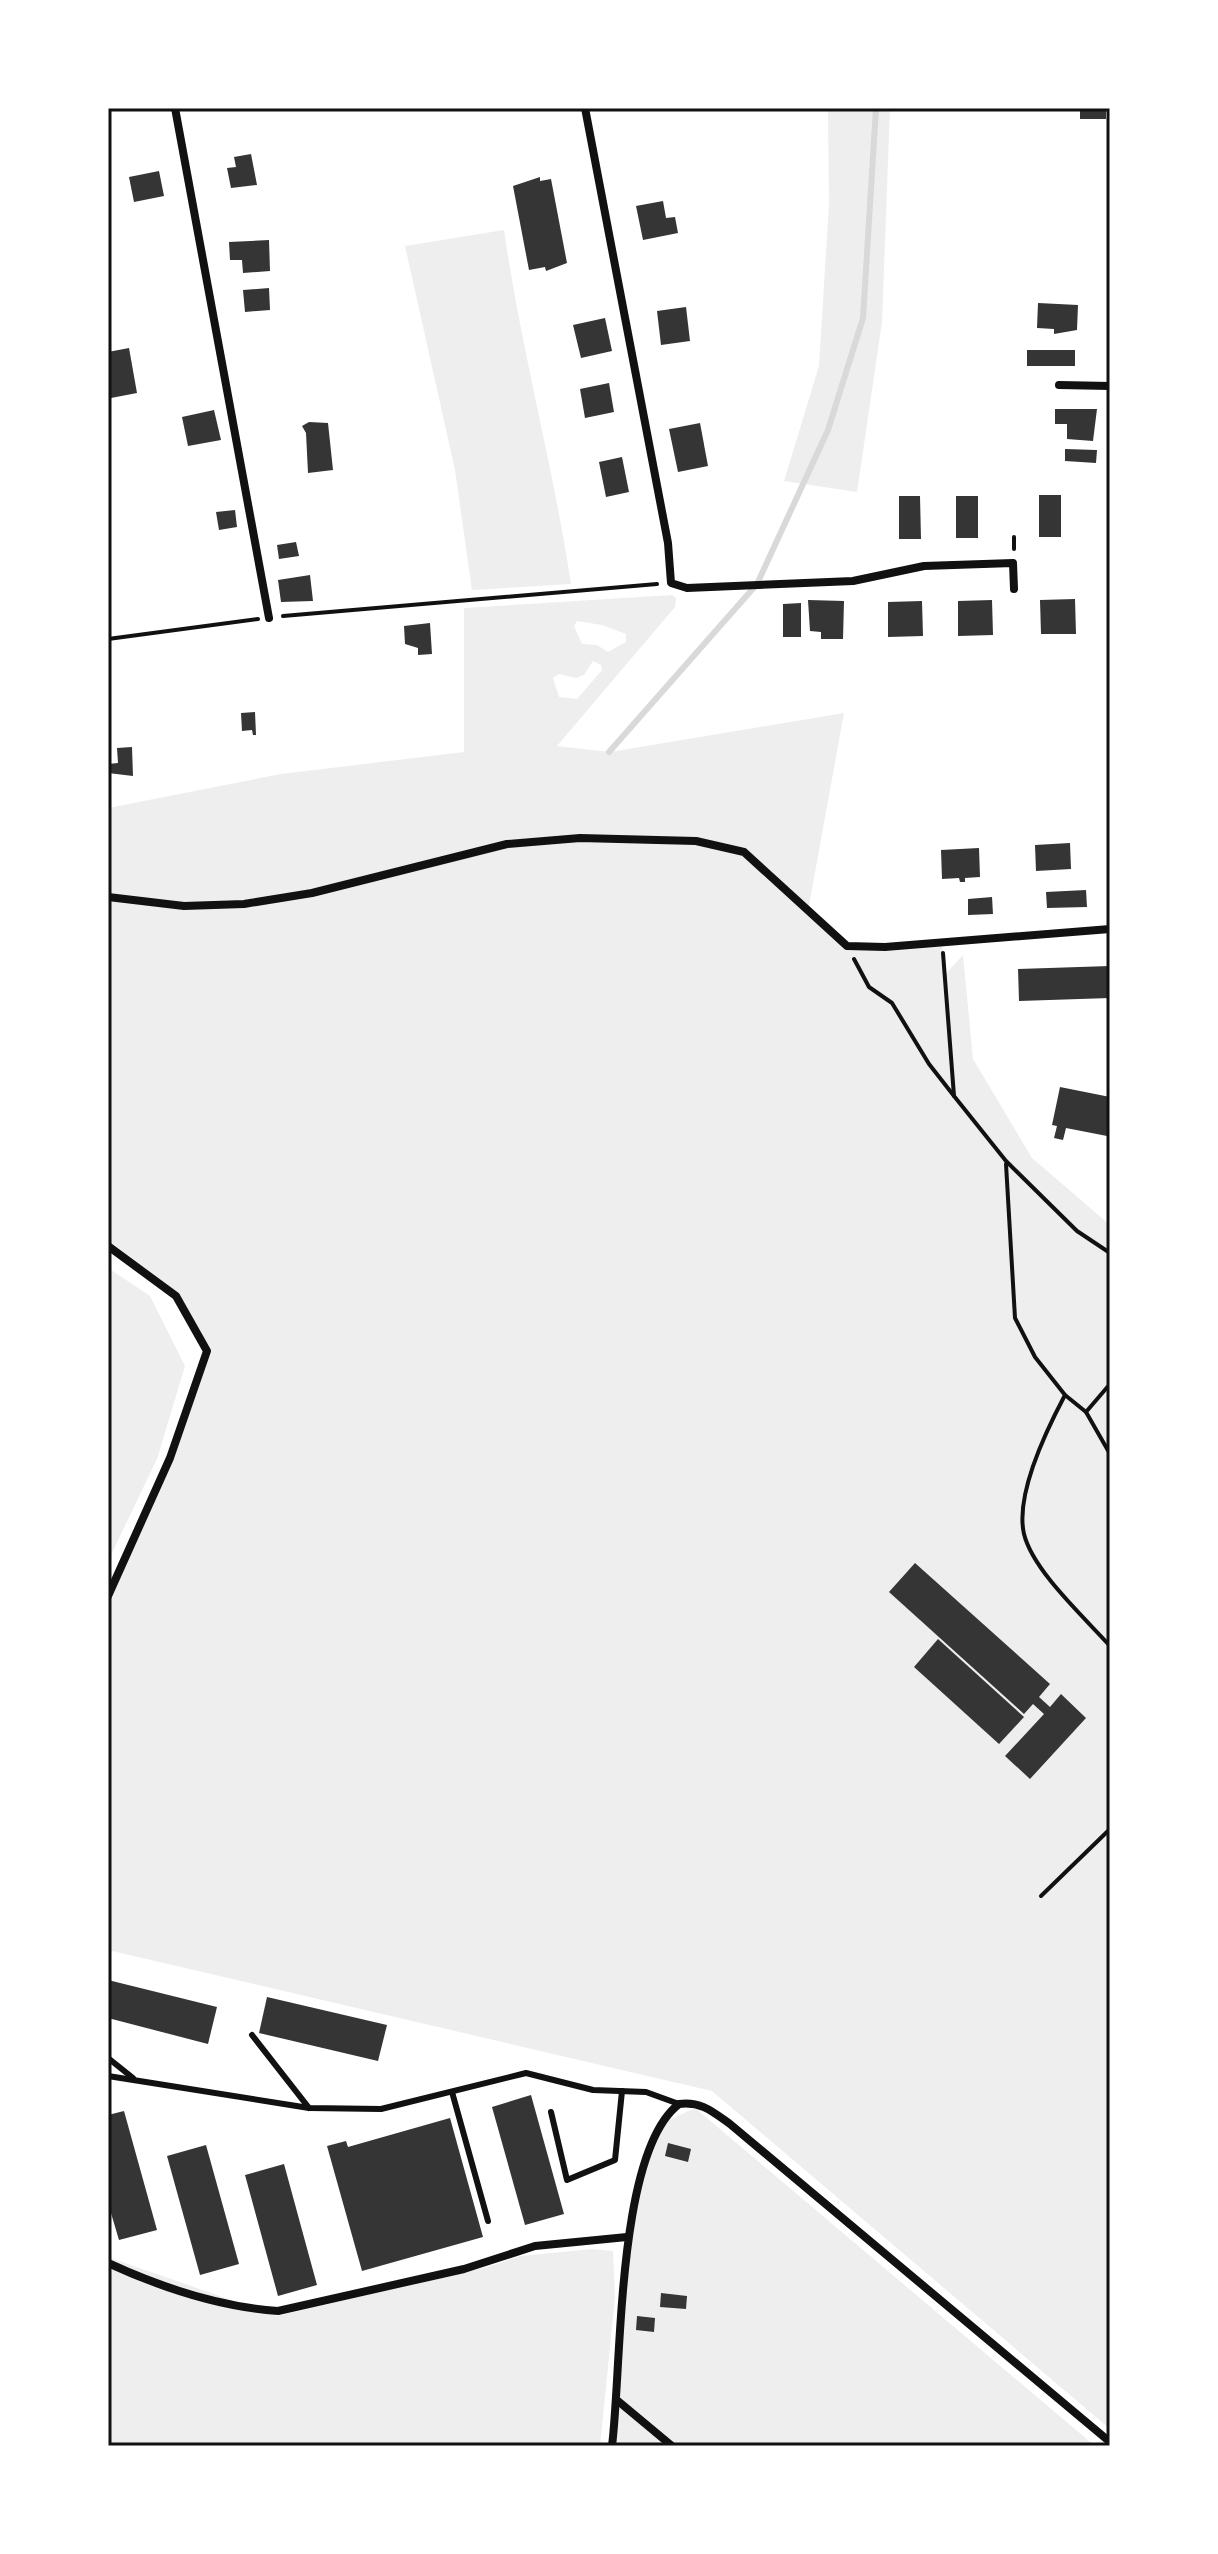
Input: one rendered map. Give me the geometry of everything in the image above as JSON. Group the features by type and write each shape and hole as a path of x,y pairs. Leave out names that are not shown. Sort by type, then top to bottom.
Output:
{"street":[{"path":"175,108 269,618"},
{"path":"585,108 668,543 671,583 687,588 853,581 924,566 1013,563 1014,589"},
{"path":"1059,385 1110,386"},
{"path":"108,897 184,906 244,904 312,893 507,844 580,838 696,841 744,852 847,946 942,943 1110,929"},
{"path":"108,1246 176,1296 207,1351 170,1458 108,1596"},
{"path":"612,2446 618,2401 627,2237 659,2125 679,2104 704,2105 730,2124 1110,2442"},
{"path":"108,2263 222,2302 278,2311 464,2269 535,2246 627,2237"},
{"path":"618,2401 672,2446"}],"lane":[{"path":"252,2035 309,2108"},
{"path":"108,2058 136,2080"},
{"path":"108,2076 309,2108 381,2109 526,2073 593,2090 646,2092 679,2104"},
{"path":"551,2112 567,2180 615,2160 622,2091"},
{"path":"452,2092 488,2221"}],"path":[{"path":"108,639 269,618 671,583"},
{"path":"942,943 954,1096"},
{"path":"847,946 869,987 892,1003 929,1064 1006,1161 1077,1231 1110,1253"},
{"path":"1006,1161 1015,1318 1035,1357 1065,1395 1086,1412 1110,1454"},
{"path":"1086,1412 1110,1384"},
{"path":"1065,1395 1041,1446 1022,1513 1025,1537 1048,1576 1110,1646"},
{"path":"1041,1896 1110,1829"}],"shaded area":[{"path":"828,108 890,108 882,322 857,492 784,481 819,366 829,204"},
{"path":"504,230 571,584 472,590 455,470 405,246"},
{"path":"672,595 676,598 675,607 557,746 610,752 844,713 808,911 847,946 942,943 945,975 963,955 973,1059 1032,1158 1110,1225 1110,2429 712,2091 108,1950 108,1596 170,1458 207,1351 176,1296 108,1246 108,808 281,774 464,752 464,608","holes":["577,621 602,625 626,634 626,642 608,652 597,645 582,644 574,626","593,661 601,665 602,670 577,699 559,697 553,678 559,674 576,678 584,675"]},
{"path":"108,1268 150,1296 185,1366 157,1459 108,1561"},
{"path":"695,2108 1095,2446 612,2446 627,2237 659,2125"},
{"path":"592,2249 613,2251 615,2298 600,2446 108,2446 108,2257 277,2316 484,2268 521,2256"}],"building":[{"path":"1080,108 1106,108 1106,119 1080,119"},
{"path":"251,154 257,185 231,188 227,168 236,167 234,157"},
{"path":"159,171 164,196 134,202 129,177"},
{"path":"540,177 540,181 551,179 567,263 546,271 545,267 529,270 513,186"},
{"path":"663,201 666,218 675,217 678,233 643,240 636,206"},
{"path":"269,240 270,271 243,273 242,260 230,260 229,242"},
{"path":"269,288 270,310 245,312 243,290"},
{"path":"1038,303 1078,305 1077,330 1054,334 1054,329 1037,328"},
{"path":"686,307 690,341 661,345 657,311"},
{"path":"605,318 612,351 581,358 573,325"},
{"path":"129,348 137,393 111,398 108,352"},
{"path":"1027,350 1075,350 1075,366 1027,366"},
{"path":"609,383 614,412 585,418 580,389"},
{"path":"1055,409 1097,409 1093,441 1067,439 1067,424 1055,424"},
{"path":"214,410 221,440 188,446 182,417"},
{"path":"309,422 328,423 333,470 308,473 306,433 302,426"},
{"path":"700,423 708,466 678,472 669,429"},
{"path":"1065,449 1097,450 1096,463 1065,461"},
{"path":"622,457 629,492 606,497 599,462"},
{"path":"1039,495 1061,495 1061,537 1039,537"},
{"path":"899,496 920,496 921,539 899,539"},
{"path":"956,496 978,496 978,538 956,538"},
{"path":"235,510 237,527 219,530 216,512"},
{"path":"296,542 299,556 279,559 277,545"},
{"path":"310,575 313,601 281,602 278,580"},
{"path":"1075,599 1076,634 1041,634 1040,600"},
{"path":"808,600 844,601 843,639 821,639 821,632 810,631"},
{"path":"992,600 993,635 958,636 958,601"},
{"path":"922,601 923,636 888,637 888,602"},
{"path":"801,603 801,637 783,637 783,604"},
{"path":"430,623 432,654 418,655 418,648 405,644 404,626"},
{"path":"255,712 256,735 253,735 252,730 242,731 241,713"},
{"path":"132,747 133,776 108,773 108,764 118,763 117,748"},
{"path":"1070,843 1071,869 1036,871 1035,845"},
{"path":"979,848 980,877 965,878 965,882 960,882 959,878 942,879 941,850"},
{"path":"1086,890 1087,907 1047,908 1046,892"},
{"path":"992,897 993,914 968,915 968,899"},
{"path":"1110,966 1110,998 1019,1001 1018,969"},
{"path":"1060,1087 1110,1097 1107,1136 1066,1128 1063,1140 1054,1138 1057,1126 1052,1125"},
{"path":"915,1563 1050,1684 1039,1697 1050,1707 1061,1694 1086,1718 1030,1779 1005,1756 1044,1714 1033,1704 1024,1714 889,1592"},
{"path":"938,1639 1024,1717 999,1744 914,1667"},
{"path":"108,1980 217,2007 208,2044 108,2018"},
{"path":"267,1997 387,2025 378,2061 259,2033"},
{"path":"531,2095 564,2214 525,2225 492,2107"},
{"path":"124,2111 157,2230 119,2240 108,2203 108,2115"},
{"path":"450,2118 483,2237 362,2271 327,2146 346,2141 348,2147"},
{"path":"668,2143 691,2149 688,2162 665,2156"},
{"path":"206,2145 239,2264 200,2275 167,2156"},
{"path":"284,2164 317,2285 278,2296 245,2175"},
{"path":"661,2293 687,2296 686,2309 660,2307"},
{"path":"637,2316 655,2318 654,2332 636,2330"}],"waterway":[{"path":"609,752 757,584 828,430 863,318 876,108"}]}
